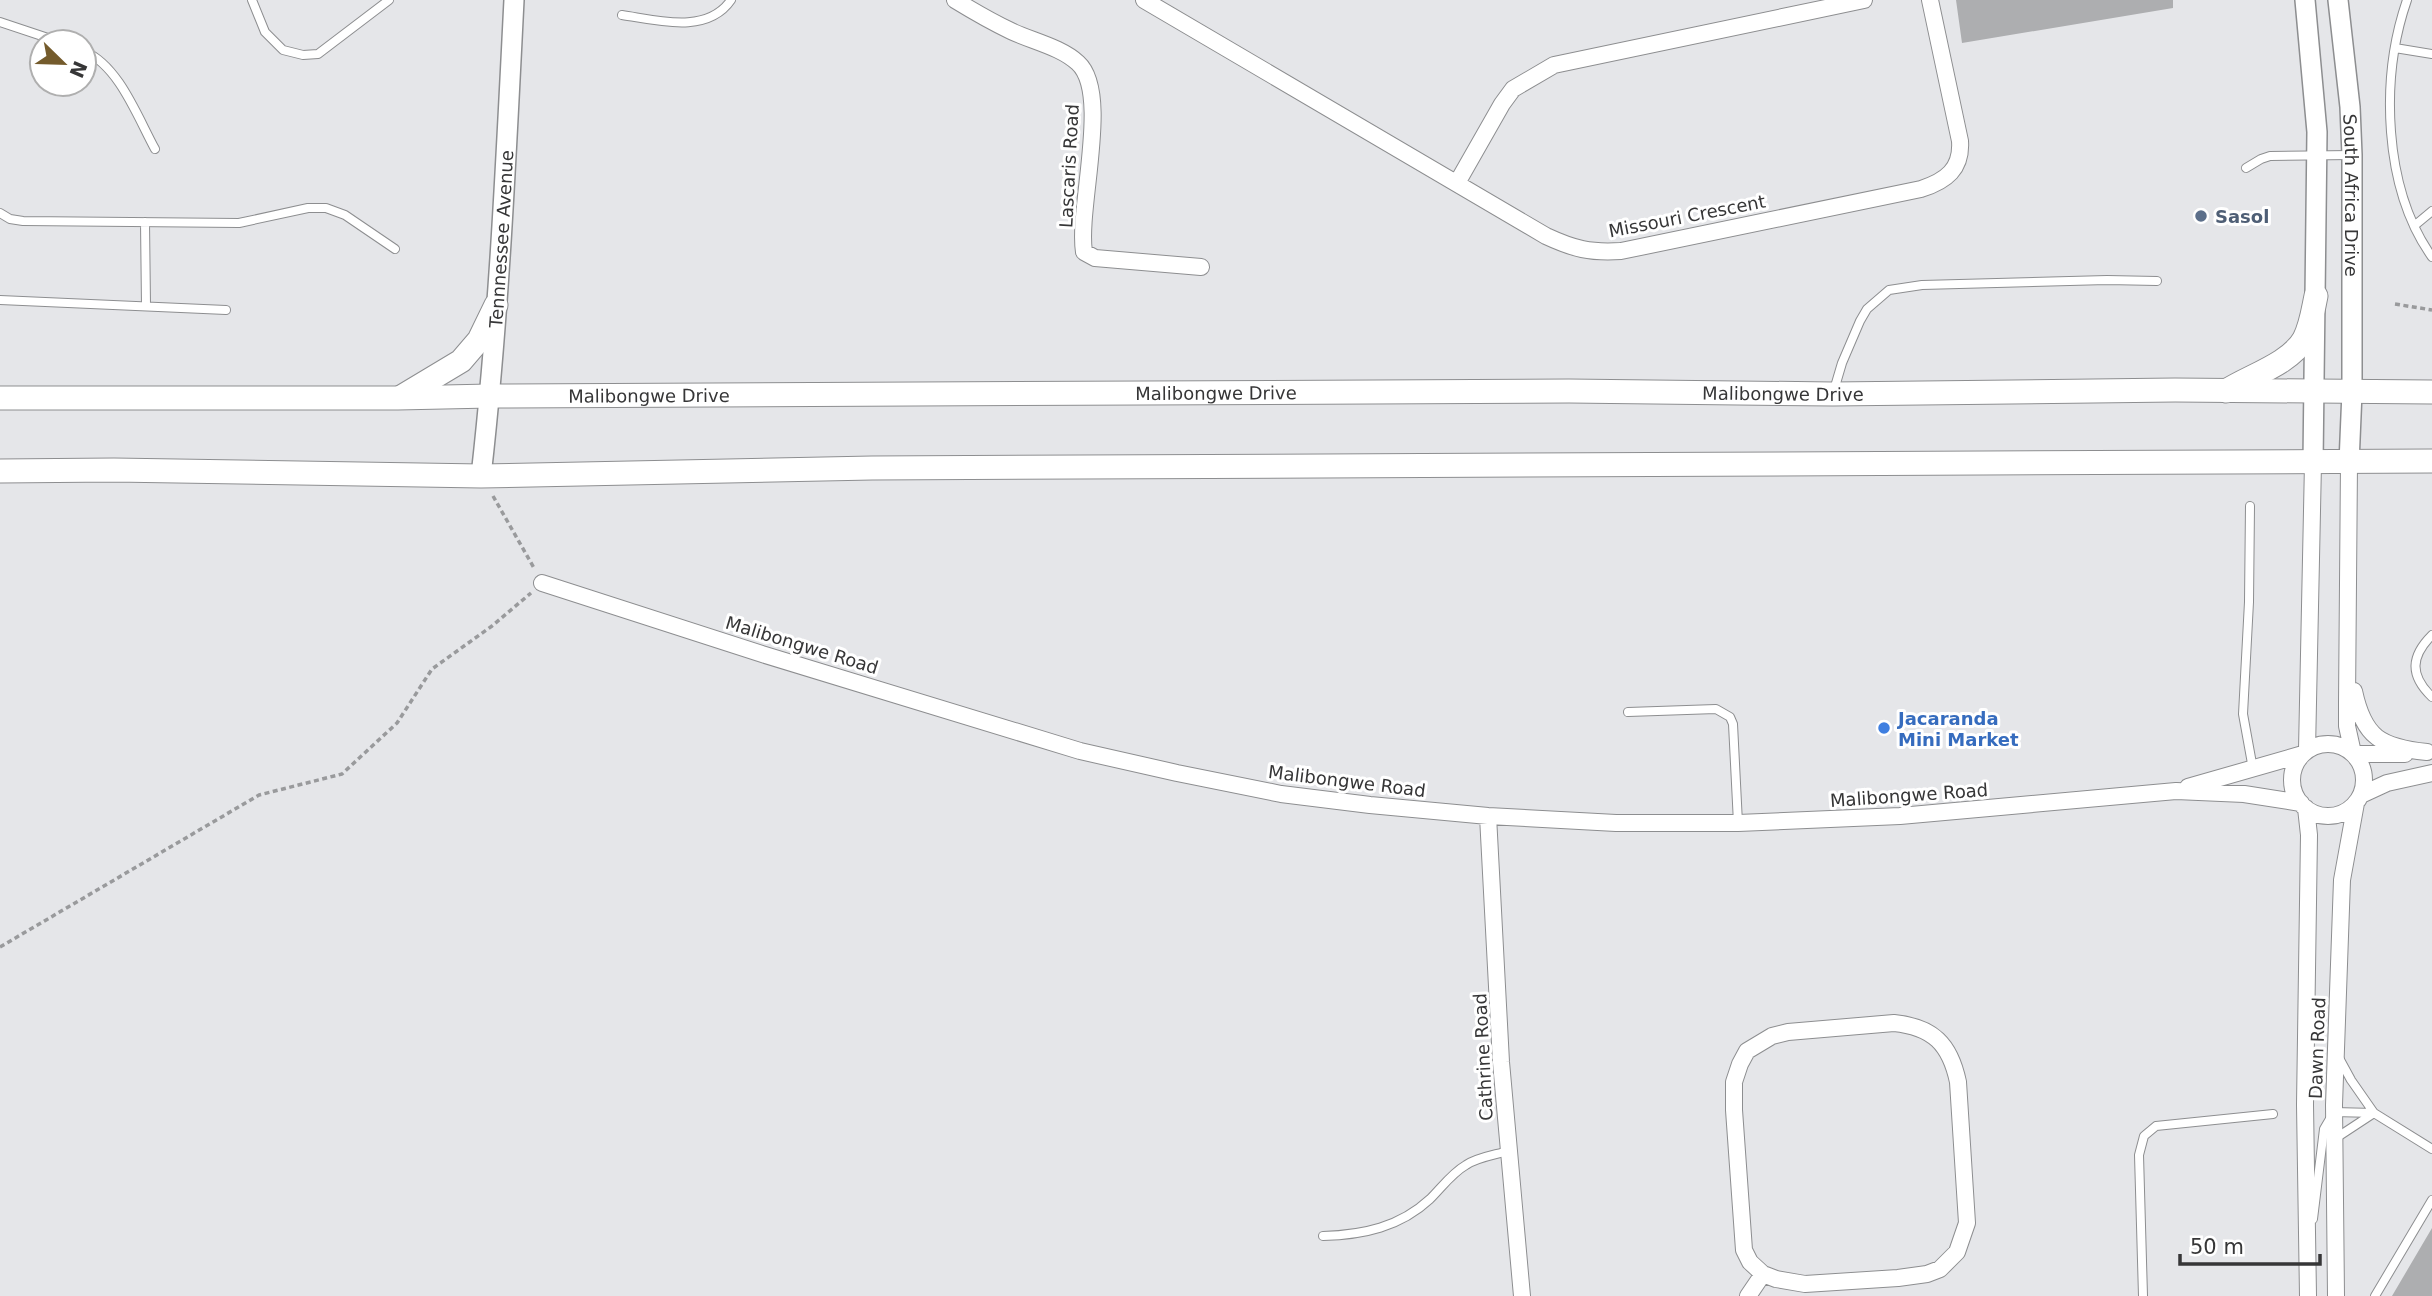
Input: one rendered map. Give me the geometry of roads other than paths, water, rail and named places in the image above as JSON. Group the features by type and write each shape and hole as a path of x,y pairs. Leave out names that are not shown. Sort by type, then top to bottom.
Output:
{"main road":[{"path":"2223,392 2267,369 2296,349 2307,332 2316,296"},
{"path":"398,398 461,361 479,340 496,305"},
{"name":"Malibongwe Drive","path":"0,398 1569,391 1833,394 2175,390 2432,392"},
{"path":"0,471 481,475 872,468 2432,461"}],"street":[{"name":"Tennnessee Avenue","path":"481,475 490,396 514,0"},
{"name":"Lascaris Road","path":"955,0 1003,28 1071,58 1086,73 1090,81 1092,124 1084,252 1095,258 1201,267"},
{"name":"Missouri Crescent","path":"1143,0 1546,236 1575,249 1601,252 1621,251 1921,189 1939,183 1953,171 1961,147 1930,0"},
{"path":"1457,183 1513,89 1554,65 1864,0"},
{"name":"South Africa Drive","path":"2305,0 2315,101 2317,157 2313,463"},
{"name":"South Africa Drive","path":"2338,0 2350,107 2352,155 2352,392 2349,463"},
{"path":"2305,752 2313,463"},
{"path":"2349,463 2347,726 2353,754 2364,774 2358,799"},
{"name":"Malibongwe Road","path":"542,583 762,654 1080,751 1282,794 1488,816 1616,823 1738,823 1900,816 2176,791 2244,794 2304,806"},
{"path":"2348,659 2358,712 2364,725 2383,742 2406,750 2429,752"},
{"path":"2429,752 2353,754 2342,746 2318,745 2305,752 2296,763 2292,783 2304,806 2316,814 2338,815 2358,799 2387,783 2432,774"},
{"name":"Malibongwe Road","path":"2176,791 2305,752"},
{"name":"Dawn Road","path":"2336,1296 2334,1112 2342,880 2358,799"},
{"name":"Dawn Road","path":"2304,806 2309,835 2305,1105 2308,1296"},
{"name":"Cathrine Road","path":"1488,816 1508,1151 1521,1296"},
{"path":"1894,1023 1921,1027 1946,1048 1955,1064 1958,1082 1967,1223 1957,1252 1940,1269 1927,1274 1898,1278 1805,1284 1763,1274 1750,1262 1744,1251 1734,1082 1747,1051 1772,1036 1788,1032 1894,1023"},
{"path":"1748,1296 1763,1274"}],"lane":[{"path":"252,0 265,32 283,50 303,55 318,54 389,0"},
{"path":"622,15 682,24 708,17 722,10 731,0"},
{"path":"2407,0 2395,48 2391,102 2392,143 2397,181 2414,226 2432,257"},
{"path":"0,22 28,31"},
{"path":"2395,48 2432,54"},
{"path":"98,57 111,70 155,149"},
{"path":"2246,168 2270,156 2352,155"},
{"path":"0,214 23,222 239,223 308,208 326,208 345,215 395,249"},
{"path":"2414,226 2432,211"},
{"path":"145,222 146,305"},
{"path":"1833,394 1842,363 1860,321 1867,309 1889,290 1922,285 2157,281"},
{"path":"0,300 226,310"},
{"path":"2250,506 2249,602 2243,714 2253,769"},
{"path":"2432,635 2419,648 2415,668 2418,678 2432,697"},
{"path":"1628,712 1716,709 1730,717 1733,724 1738,823"},
{"path":"2336,1052 2374,1113 2432,1149"},
{"path":"2307,1249 2316,1203 2324,1129 2334,1112 2374,1113"},
{"path":"2334,1139 2374,1113"},
{"path":"2143,1296 2139,1155 2144,1136 2156,1126 2273,1114"},
{"path":"1323,1236 1359,1233 1404,1218 1468,1163 1508,1151"},
{"path":"2375,1296 2432,1200"}],"place":[{"name":"Sasol","path":"2201,216"},
{"name":"Jacaranda Mini Market","path":"1884,728"}]}
